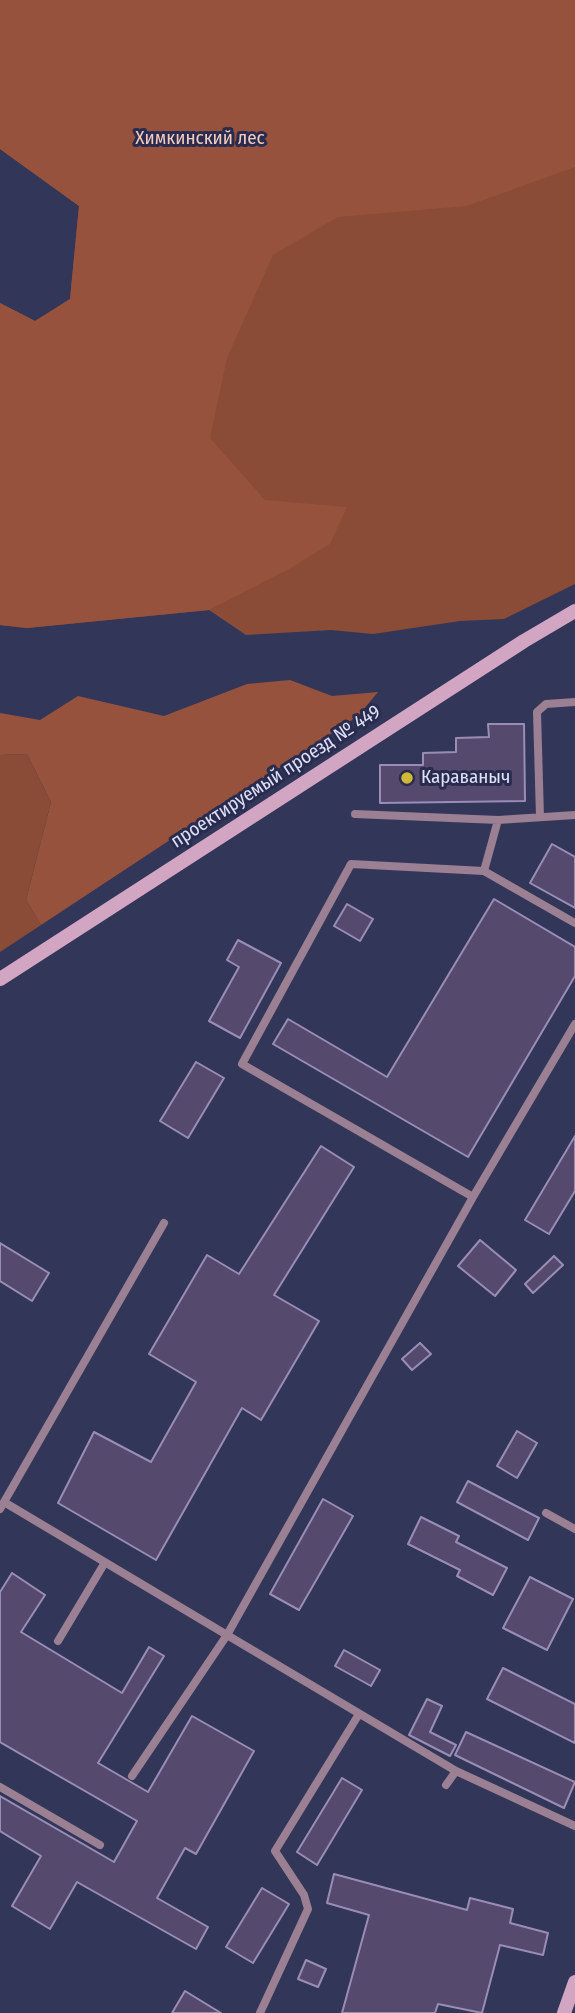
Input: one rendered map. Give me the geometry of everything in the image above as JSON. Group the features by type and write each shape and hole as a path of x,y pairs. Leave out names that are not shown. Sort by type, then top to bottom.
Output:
{"street":[{"name":"проектируемый проезд № 449","path":"0,979 524,640 575,611"},
{"path":"564,2013 575,1982"}],"lane":[{"path":"540,817 537,712 546,704 575,702"},
{"path":"355,814 498,820 575,815"},
{"path":"484,871 498,820"},
{"path":"473,1198 242,1064 351,864 484,871 575,923"},
{"path":"132,1776 227,1635 473,1198 575,1024"},
{"path":"164,1223 2,1506 456,1771 575,1826"},
{"path":"546,1513 575,1529"},
{"path":"58,1641 104,1564"},
{"path":"260,2013 308,1909 304,1895 275,1851 359,1714"},
{"path":"446,1785 456,1771"},
{"path":"0,1787 100,1845"}],"green space":[{"name":"Химкинский лес","path":"0,0 575,0 575,584 504,619 460,621 373,634 331,630 246,635 209,610 27,628 0,625 0,303 35,321 70,299 79,206 0,149"},
{"name":"Химкинский лес","path":"0,0 575,0 575,167 467,206 338,217 273,255 227,358 210,438 265,500 347,507 330,544 289,569 209,610 27,628 0,625 0,303 35,321 70,299 79,206 0,149"},
{"path":"290,680 332,696 378,692 358,716 41,925 26,900 51,802 27,754 0,755 0,713 40,720 78,696 164,716 247,684"},
{"path":"27,754 51,802 26,900 41,925 0,952 0,755"}],"building":[{"path":"488,724 524,724 525,801 380,803 380,765 423,765 423,753 456,752 456,738 489,737"},
{"path":"552,844 575,857 575,908 530,883"},
{"path":"494,899 575,947 575,976 468,1157 273,1044 288,1019 387,1077"},
{"path":"347,904 373,919 360,941 334,926"},
{"path":"238,940 281,963 240,1038 209,1021 239,967 227,960"},
{"path":"196,1062 224,1078 188,1138 160,1121"},
{"path":"575,1136 575,1191 549,1234 525,1220"},
{"path":"321,1146 354,1167 274,1295 319,1321 261,1420 242,1408 156,1560 58,1503 94,1432 151,1462 196,1382 149,1354 207,1255 239,1274"},
{"path":"480,1240 516,1270 495,1296 458,1266"},
{"path":"0,1243 49,1273 32,1301 0,1281"},
{"path":"554,1256 563,1265 533,1293 525,1284"},
{"path":"420,1343 431,1354 412,1370 402,1359"},
{"path":"517,1431 537,1443 517,1478 497,1466"},
{"path":"468,1481 539,1518 528,1540 457,1502"},
{"path":"323,1499 353,1516 299,1610 270,1594"},
{"path":"421,1517 459,1536 456,1542 507,1568 493,1595 457,1576 460,1570 408,1544"},
{"path":"12,1573 45,1595 21,1632 122,1693 149,1647 164,1656 98,1763 148,1792 192,1716 254,1751 196,1854 185,1848 157,1898 208,1927 196,1949 77,1882 50,1929 12,1906 41,1856 0,1831 0,1796 114,1862 137,1821 0,1742 0,1592"},
{"path":"530,1577 573,1599 547,1650 503,1628"},
{"path":"344,1650 380,1670 371,1686 335,1666"},
{"path":"503,1668 575,1704 575,1743 487,1699"},
{"path":"427,1699 442,1706 430,1732 456,1745 450,1756 409,1735"},
{"path":"466,1732 575,1782 564,1808 455,1755"},
{"path":"342,1778 362,1790 317,1865 297,1852"},
{"path":"334,1874 467,1910 470,1898 513,1909 510,1923 548,1933 543,1955 500,1945 482,2013 438,2004 435,2013 342,2013 369,1915 327,1903"},
{"path":"262,1888 289,1904 253,1963 226,1947"},
{"path":"306,1960 326,1969 318,1987 298,1979"},
{"path":"185,1991 221,2013 172,2013"}],"place":[{"name":"Караваныч","path":"407,778"}]}
